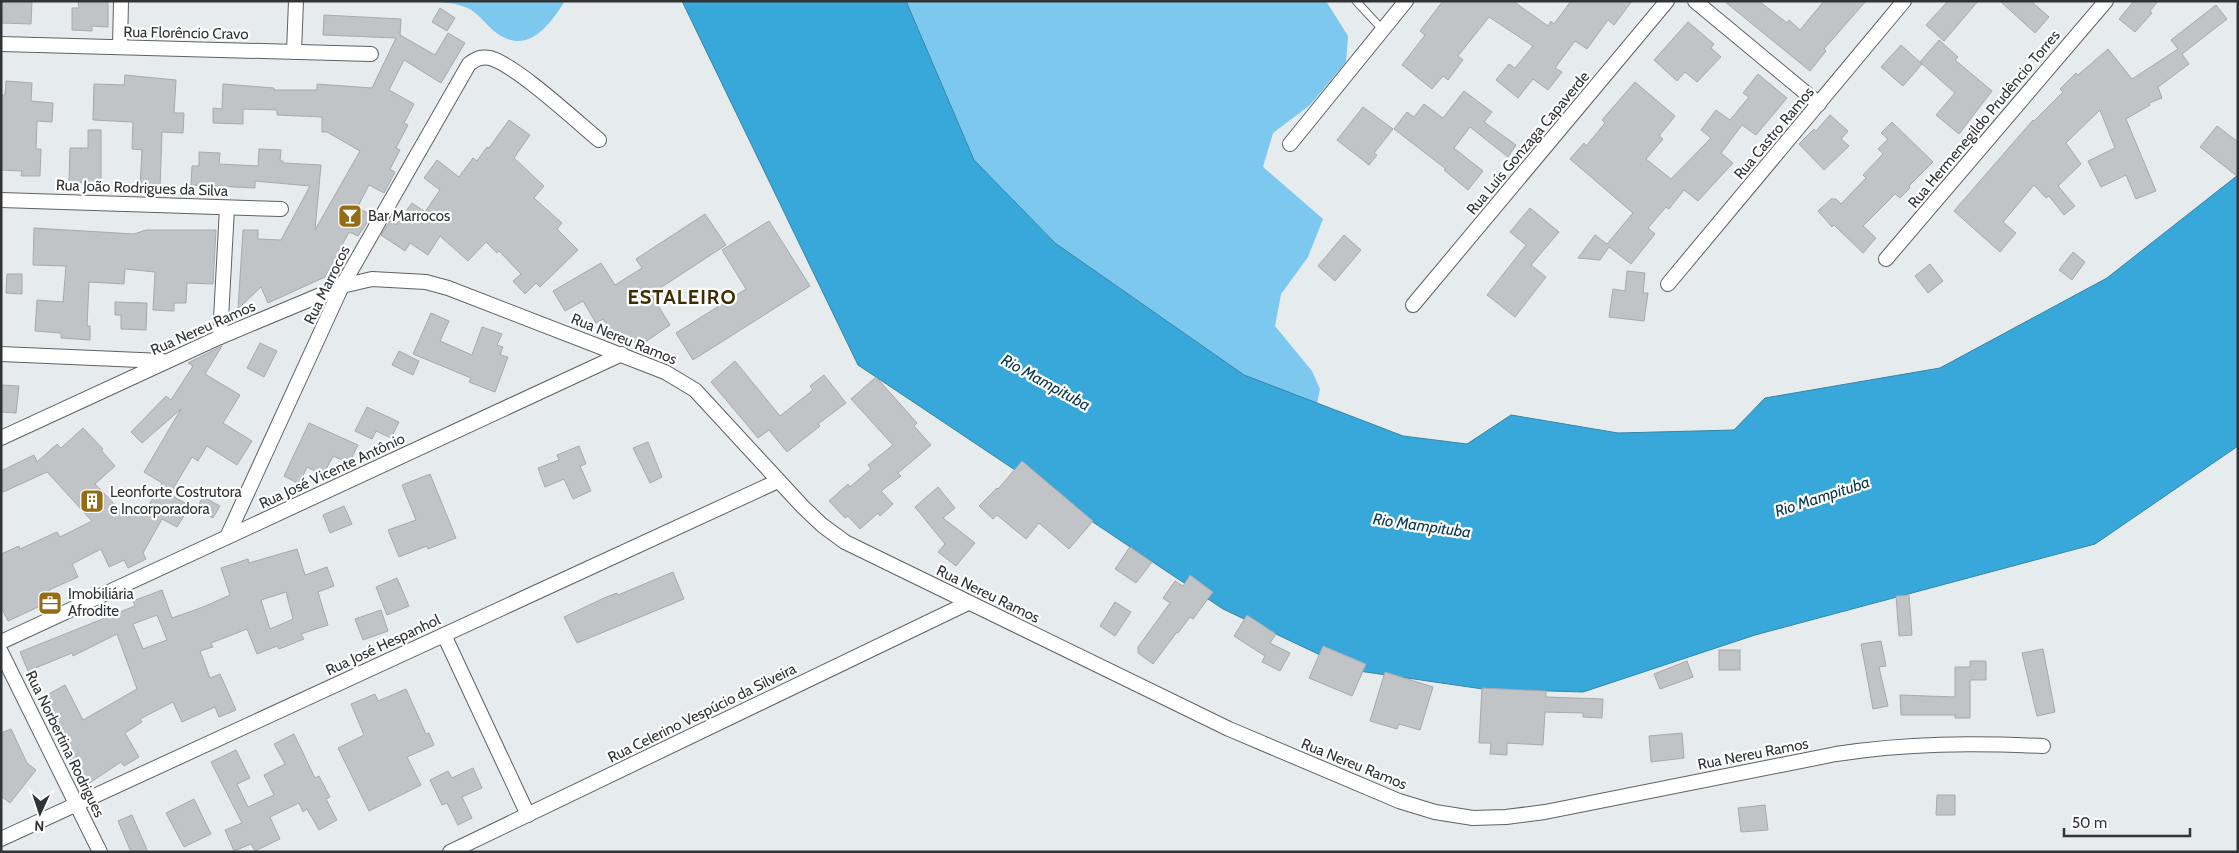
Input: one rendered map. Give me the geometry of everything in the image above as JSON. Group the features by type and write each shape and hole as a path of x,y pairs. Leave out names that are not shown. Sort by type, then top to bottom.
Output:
{"street":[{"path":"120,48 121,1"},
{"path":"294,52 296,1"},
{"path":"1290,144 1406,1"},
{"name":"Rua Luís Gonzaga Capaverde","path":"1414,305 1667,1"},
{"path":"1695,1 1819,104"},
{"name":"Rua Castro Ramos","path":"1668,284 1904,1"},
{"name":"Rua Hermenegildo Prudêncio Torres","path":"1886,259 2106,1"},
{"name":"Rua Florêncio Cravo","path":"1,44 371,54"},
{"name":"Rua Marrocos","path":"227,537 342,286 469,64 478,58 491,58 512,70 599,140"},
{"name":"Rua João Rodrigues da Silva","path":"1,200 281,209"},
{"path":"220,337 227,208"},
{"name":"Rua Nereu Ramos","path":"1,438 166,361 342,286 372,279 426,282 471,295 622,354 665,372 695,390 778,481 822,525 845,542 1271,748 1399,801 1435,812 1473,818 1506,817 1545,812 1836,754 1880,747 1966,742 2043,746"},
{"path":"1,354 166,361"},
{"name":"Rua José Vicente Antônio","path":"1,642 622,354"},
{"name":"Rua José Hespanhol","path":"1,839 778,481"},
{"name":"Rua Celerino Vespúcio da Silveira","path":"450,852 968,602"},
{"path":"444,635 528,815"},
{"name":"Rua Norbertina Rodrigues","path":"1,652 100,852"}],"lane":[{"path":"1356,1 1382,29"}],"shaded area":[{"path":"435,1 565,1 553,19 538,34 529,39 519,41 509,40 498,34 470,9"},
{"path":"906,1 1326,1 1348,36 1346,62 1310,105 1273,133 1263,167 1323,219 1308,257 1281,294 1275,326 1312,371 1320,389 1317,404 1244,375 1055,243 974,160"}],"water":[{"name":"Rio Mampituba","path":"682,1 906,1 974,160 1055,243 1244,375 1403,436 1467,444 1511,415 1618,433 1734,430 1765,398 1940,368 2107,278 2238,175 2238,446 2095,544 1755,635 1583,692 1483,689 1352,670 1223,609 858,365"}],"building":[{"path":"1,1 32,1 31,24 1,23"},
{"path":"78,1 108,1 108,27 92,26 92,31 72,30 72,8 79,8"},
{"path":"1443,1 1513,1 1548,26 1551,21 1554,24 1571,1 1632,1 1614,25 1608,20 1587,49 1575,41 1555,68 1562,72 1548,90 1533,79 1518,98 1496,80 1509,64 1515,68 1533,46 1489,17 1458,56 1463,60 1448,80 1443,76 1432,89 1402,65 1425,35 1420,31"},
{"path":"1724,1 1759,1 1787,23 1789,20 1800,30 1824,1 1866,1 1824,49 1826,51 1810,71"},
{"path":"1948,1 1978,1 1944,41 1926,25"},
{"path":"2000,1 2031,1 2049,17 2035,33"},
{"path":"2134,1 2158,1 2150,11 2152,13 2135,32 2119,19"},
{"path":"2216,5 2227,19 2182,54 2189,64 2158,87 2162,98 2149,103 2150,105 2126,119 2156,191 2136,199 2126,175 2101,187 2088,161 2115,148 2100,110 2066,143 2081,164 2058,186 2075,206 2064,215 2049,196 2046,198 2034,185 2003,222 2016,233 2000,252 1954,211 2033,120 2063,92 2060,89 2076,73 2078,75 2108,49 2132,79 2178,49 2171,40"},
{"path":"440,8 455,18 447,31 432,22"},
{"path":"324,15 401,19 400,35 435,55 448,33 465,43 441,83 404,60 389,90 414,104 404,123 408,125 396,148 400,150 390,169 395,172 384,193 369,185 357,208 372,215 358,236 349,232 325,277 268,303 261,287 238,309 243,230 258,230 258,239 281,240 310,186 255,181 255,188 191,185 192,166 199,166 199,152 220,153 219,164 258,166 259,149 281,150 280,161 283,161 283,163 321,165 315,230 360,151 327,132 322,132 322,117 277,115 277,110 243,109 243,124 213,123 213,108 222,109 223,84 274,88 274,90 317,90 317,84 372,88 396,38 323,35"},
{"path":"1688,22 1714,44 1711,48 1721,57 1697,82 1685,72 1677,81 1654,60"},
{"path":"1939,40 1958,57 1955,60 1992,91 1959,134 1936,115 1955,93 1920,62"},
{"path":"1901,45 1922,64 1903,86 1881,67"},
{"path":"1758,74 1787,98 1756,135 1742,125 1721,153 1733,163 1698,201 1684,190 1669,209 1666,207 1648,228 1655,234 1631,264 1609,247 1600,260 1578,258 1595,235 1607,244 1633,213 1570,159 1584,143 1586,146 1605,123 1602,120 1635,82 1675,116 1659,136 1663,139 1646,159 1671,179 1711,138 1701,130 1716,110 1730,120 1749,97 1743,93"},
{"path":"125,75 176,80 174,113 184,113 183,133 162,132 160,188 140,187 142,150 132,149 133,122 93,120 94,84 124,85"},
{"path":"6,81 32,83 31,101 53,103 52,122 37,121 36,149 41,149 40,176 21,176 22,171 1,170 1,95 5,95"},
{"path":"1464,91 1492,112 1484,122 1516,145 1508,157 1470,127 1454,148 1483,171 1468,190 1444,170 1446,169 1394,129 1407,112 1414,117 1424,104 1443,118"},
{"path":"1363,107 1393,129 1374,153 1377,155 1369,165 1337,140"},
{"path":"1830,115 1848,131 1841,139 1849,146 1824,170 1799,144 1814,129 1816,131"},
{"path":"509,120 530,135 514,158 544,186 534,198 562,223 557,229 578,250 540,287 536,283 525,294 513,281 521,274 499,251 497,253 486,242 468,261 440,236 428,255 410,243 405,251 381,235 390,221 396,225 412,203 425,212 440,190 424,178 437,160 459,177 473,158 477,161 487,147 489,148"},
{"path":"1892,122 1933,162 1900,198 1895,194 1863,226 1876,238 1863,253 1834,225 1832,227 1818,211 1831,199 1836,199 1841,204 1866,178 1863,175 1883,154 1878,149 1888,139 1881,133"},
{"path":"2217,126 2238,142 2238,177 2200,147"},
{"path":"88,130 101,130 101,183 69,182 70,148 88,148"},
{"path":"1530,208 1559,232 1531,265 1546,277 1515,317 1487,295 1526,245 1510,232"},
{"path":"705,214 726,245 651,294 670,325 638,347 630,337 624,341 619,333 615,336 603,319 596,323 583,301 565,311 553,291 601,263 615,285 642,268 636,259"},
{"path":"769,221 810,286 693,360 676,333 746,289 722,250"},
{"path":"34,228 134,234 146,230 216,230 213,284 187,283 186,303 174,303 174,311 153,310 155,272 125,269 124,284 89,282 87,326 90,326 90,340 61,338 61,333 35,331 37,300 63,302 66,266 33,265"},
{"path":"1344,235 1361,250 1335,281 1318,266"},
{"path":"2073,252 2085,262 2072,280 2059,270"},
{"path":"1930,264 1943,281 1928,293 1915,276"},
{"path":"1627,271 1645,273 1643,293 1648,293 1644,321 1609,317 1613,289 1625,291"},
{"path":"7,274 22,274 22,294 6,293"},
{"path":"115,302 147,303 146,330 121,329 121,315 115,315"},
{"path":"431,313 449,321 440,341 472,355 482,327 502,334 497,345 503,347 500,355 508,357 495,392 469,382 471,378 413,354"},
{"path":"260,343 277,351 264,377 247,368"},
{"path":"222,346 205,374 240,395 223,423 252,441 237,465 207,446 198,461 192,457 170,494 190,506 177,527 162,519 143,553 146,559 128,568 124,560 109,567 101,549 72,564 78,577 49,590 56,604 40,611 38,607 8,621 1,607 1,554 19,546 20,549 57,532 60,537 92,521 47,472 1,493 1,471 34,455 37,462 57,444 61,448 83,428 103,449 101,450 115,466 95,484 128,518 136,505 145,511 162,483 144,472 181,409 142,443 131,432 166,396 171,400 193,366 188,363"},
{"path":"399,351 419,361 413,375 392,365"},
{"path":"735,361 780,416 813,390 810,386 824,375 846,403 818,424 820,426 787,452 769,430 758,438 711,382"},
{"path":"876,377 917,423 914,426 931,445 898,473 901,476 881,491 893,504 880,516 878,513 860,529 848,516 845,518 829,501 848,484 850,487 871,469 868,465 893,445 851,399"},
{"path":"1,385 19,386 16,413 1,412"},
{"path":"367,407 399,422 391,438 376,431 372,439 355,431"},
{"path":"309,423 358,445 349,463 333,456 323,475 307,467 299,484 284,476"},
{"path":"648,442 662,477 650,483 633,448"},
{"path":"579,446 586,464 580,466 591,491 573,499 564,479 545,487 538,468 559,460 557,455"},
{"path":"1022,461 1093,521 1069,549 1039,523 1026,539 997,515 993,519 979,506 998,489"},
{"path":"430,474 456,538 428,549 427,546 399,557 388,530 416,520 402,485"},
{"path":"938,487 955,508 943,518 975,543 956,566 938,552 945,544 915,507"},
{"path":"203,497 220,506 213,518 196,509"},
{"path":"344,506 352,524 330,533 323,515"},
{"path":"1130,547 1152,562 1136,583 1115,569"},
{"path":"297,549 305,575 327,567 334,586 318,592 328,625 301,634 304,639 279,649 277,646 257,654 247,629 211,643 213,647 200,651 210,678 220,674 236,710 219,717 215,707 182,722 173,702 140,719 142,722 125,733 139,757 124,766 121,762 88,784 56,737 64,732 45,696 65,685 83,720 137,689 117,634 73,656 72,653 28,671 20,652 135,606 133,601 162,590 172,618 203,607 230,595 221,568 248,559 249,563","holes":["286,592 293,619 270,629 261,600","157,615 167,640 143,649 133,624"]},
{"path":"673,572 684,599 577,643 564,617 604,598 617,593 618,595"},
{"path":"1190,575 1213,592 1193,619 1190,617 1177,632 1153,664 1138,653 1138,647 1170,603 1163,598 1175,581 1183,586"},
{"path":"397,578 409,606 387,615 376,587"},
{"path":"1909,595 1912,635 1899,636 1896,596"},
{"path":"1115,602 1131,612 1115,636 1100,626"},
{"path":"381,610 388,631 363,640 355,619"},
{"path":"1247,615 1276,634 1270,643 1290,653 1280,671 1262,662 1265,656 1234,636"},
{"path":"1881,641 1886,666 1879,667 1888,706 1873,709 1861,644"},
{"path":"1323,646 1366,664 1352,696 1309,678"},
{"path":"2043,649 2055,712 2037,716 2022,653"},
{"path":"1719,650 1740,650 1740,670 1719,670"},
{"path":"1687,661 1693,677 1660,689 1654,674"},
{"path":"1970,661 1986,661 1986,680 1970,680 1970,718 1955,718 1955,715 1901,715 1900,695 1955,697 1955,667 1970,667"},
{"path":"1385,672 1433,687 1420,730 1399,724 1397,729 1370,721"},
{"path":"1482,688 1546,691 1546,697 1603,699 1602,718 1583,717 1583,713 1545,712 1543,745 1507,743 1507,755 1490,754 1491,743 1479,743"},
{"path":"406,689 426,734 429,733 434,745 407,757 421,785 369,811 338,748 364,735 351,704 375,694 378,701"},
{"path":"11,729 27,763 36,770 10,803 1,796 1,733"},
{"path":"1682,733 1684,758 1651,762 1649,736"},
{"path":"294,734 315,778 319,776 330,797 326,799 337,820 319,830 307,809 303,812 299,803 270,817 280,839 255,851 251,844 234,851 225,830 242,823 211,762 236,750 250,778 237,784 248,807 274,795 264,775 285,764 274,744"},
{"path":"473,768 482,788 462,797 472,818 458,825 447,803 442,805 430,780 448,771 452,778"},
{"path":"1937,795 1955,795 1955,815 1936,815"},
{"path":"194,799 211,834 184,847 166,813"},
{"path":"1765,805 1768,830 1741,832 1738,808"},
{"path":"132,815 148,852 131,852 118,821"}],"place":[{"name":"Bar Marrocos","path":"350,216"},
{"name":"Leonforte Costrutora e Incorporadora","path":"92,501"},
{"name":"Imobiliária Afrodite","path":"50,603"}],"district":[{"name":"ESTALEIRO","path":"682,297"}]}
